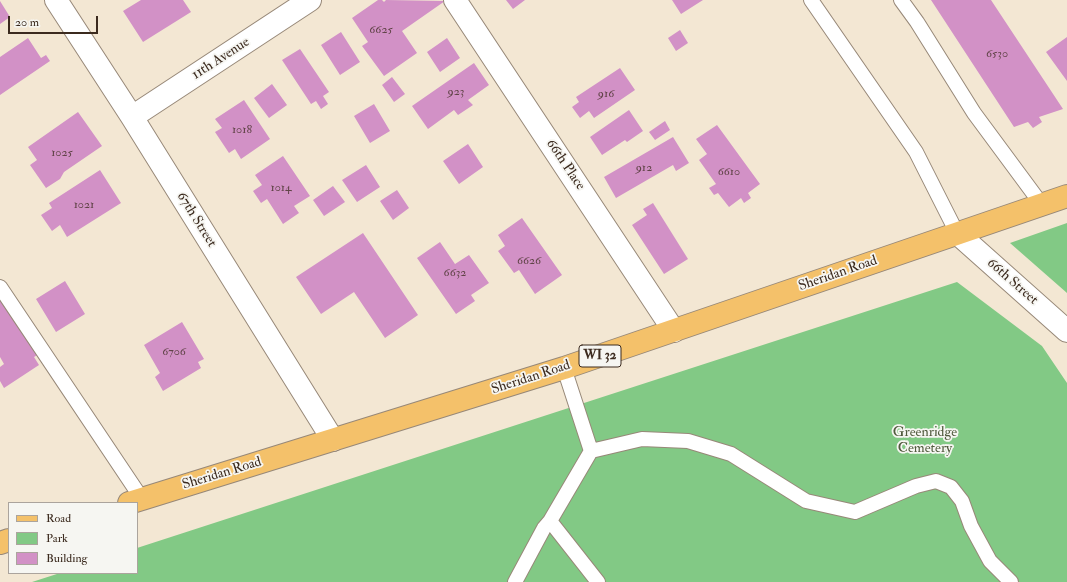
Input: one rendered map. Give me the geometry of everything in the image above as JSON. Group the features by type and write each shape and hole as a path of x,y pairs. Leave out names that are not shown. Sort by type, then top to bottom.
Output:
{"main road":[{"name":"Sheridan Road","path":"136,501 564,368 1067,196"}],"street":[{"name":"67th Street","path":"56,0 132,117 333,440"},
{"name":"11th Avenue","path":"132,117 310,0"},
{"name":"66th Place","path":"455,0 674,331"},
{"name":"66th Street","path":"957,233 1067,331"}],"lane":[{"path":"811,0 916,152 957,233"},
{"path":"901,0 917,22 974,113 1042,205"},
{"path":"0,287 136,501"},
{"path":"564,368 591,451"},
{"path":"515,582 544,528 550,521 591,451 642,438 688,441 731,454 806,500 855,512 916,486 936,482 952,487 962,501 971,526 990,561 1011,582"},
{"path":"550,521 598,582"}],"green space":[{"path":"1067,223 1067,293 1010,243"},
{"name":"Greenridge Cemetery","path":"957,282 1042,346 1067,383 1067,582 32,582 57,574 138,574 138,548"}],"building":[{"path":"141,0 183,0 191,12 143,42 123,11"},
{"path":"378,0 382,0 384,2 386,0 445,1 402,31 417,53 384,76 362,46 368,42 352,18"},
{"path":"506,0 525,0 513,9"},
{"path":"672,0 703,0 681,14"},
{"path":"931,0 991,0 1063,109 1039,117 1042,122 1033,128 1028,122 1014,127"},
{"path":"0,1 10,17 0,24"},
{"path":"680,30 688,43 676,51 668,38"},
{"path":"341,32 360,62 340,75 321,45"},
{"path":"1067,37 1067,81 1046,52"},
{"path":"28,38 41,58 46,55 50,61 0,95 0,57"},
{"path":"447,38 460,58 440,72 427,52"},
{"path":"300,49 329,92 323,96 328,104 321,109 316,101 311,104 282,60"},
{"path":"474,63 489,85 468,100 473,105 458,115 454,110 428,129 412,106"},
{"path":"620,68 635,90 594,118 589,111 580,118 572,107 579,102 576,97"},
{"path":"392,77 405,94 394,102 382,85"},
{"path":"272,84 287,105 269,118 254,98"},
{"path":"244,100 270,139 241,159 235,149 229,153 215,132 222,128 215,119"},
{"path":"374,104 390,131 370,143 354,116"},
{"path":"629,110 643,131 627,142 625,140 602,155 590,137"},
{"path":"78,112 102,146 64,172 60,179 46,188 30,165 37,160 28,147"},
{"path":"665,121 670,130 655,140 649,132"},
{"path":"717,125 760,184 748,193 751,198 744,203 741,198 729,207 718,193 714,195 709,188 716,184 699,160 707,154 696,139"},
{"path":"673,137 689,163 676,171 673,165 616,198 604,177"},
{"path":"468,144 483,167 459,184 443,161"},
{"path":"283,156 310,196 294,206 299,213 283,224 267,199 261,203 253,191 262,185 255,175"},
{"path":"366,165 380,187 357,202 342,180"},
{"path":"100,170 121,203 67,237 60,225 52,231 41,215 52,208 49,203"},
{"path":"333,186 345,202 324,216 313,200"},
{"path":"397,190 409,208 393,220 380,201"},
{"path":"653,203 688,259 664,274 632,225 647,215 643,209"},
{"path":"522,218 562,275 535,294 519,270 514,273 498,251 505,246 498,235"},
{"path":"363,233 418,315 385,338 354,292 321,314 296,277"},
{"path":"440,242 455,264 469,255 489,283 471,295 475,301 456,314 417,258"},
{"path":"65,281 85,314 56,332 36,299"},
{"path":"0,297 42,352 34,357 39,365 4,388 0,381 0,367 4,364 0,357"},
{"path":"182,322 204,359 198,362 201,368 163,391 155,377 160,373 144,345"}]}
